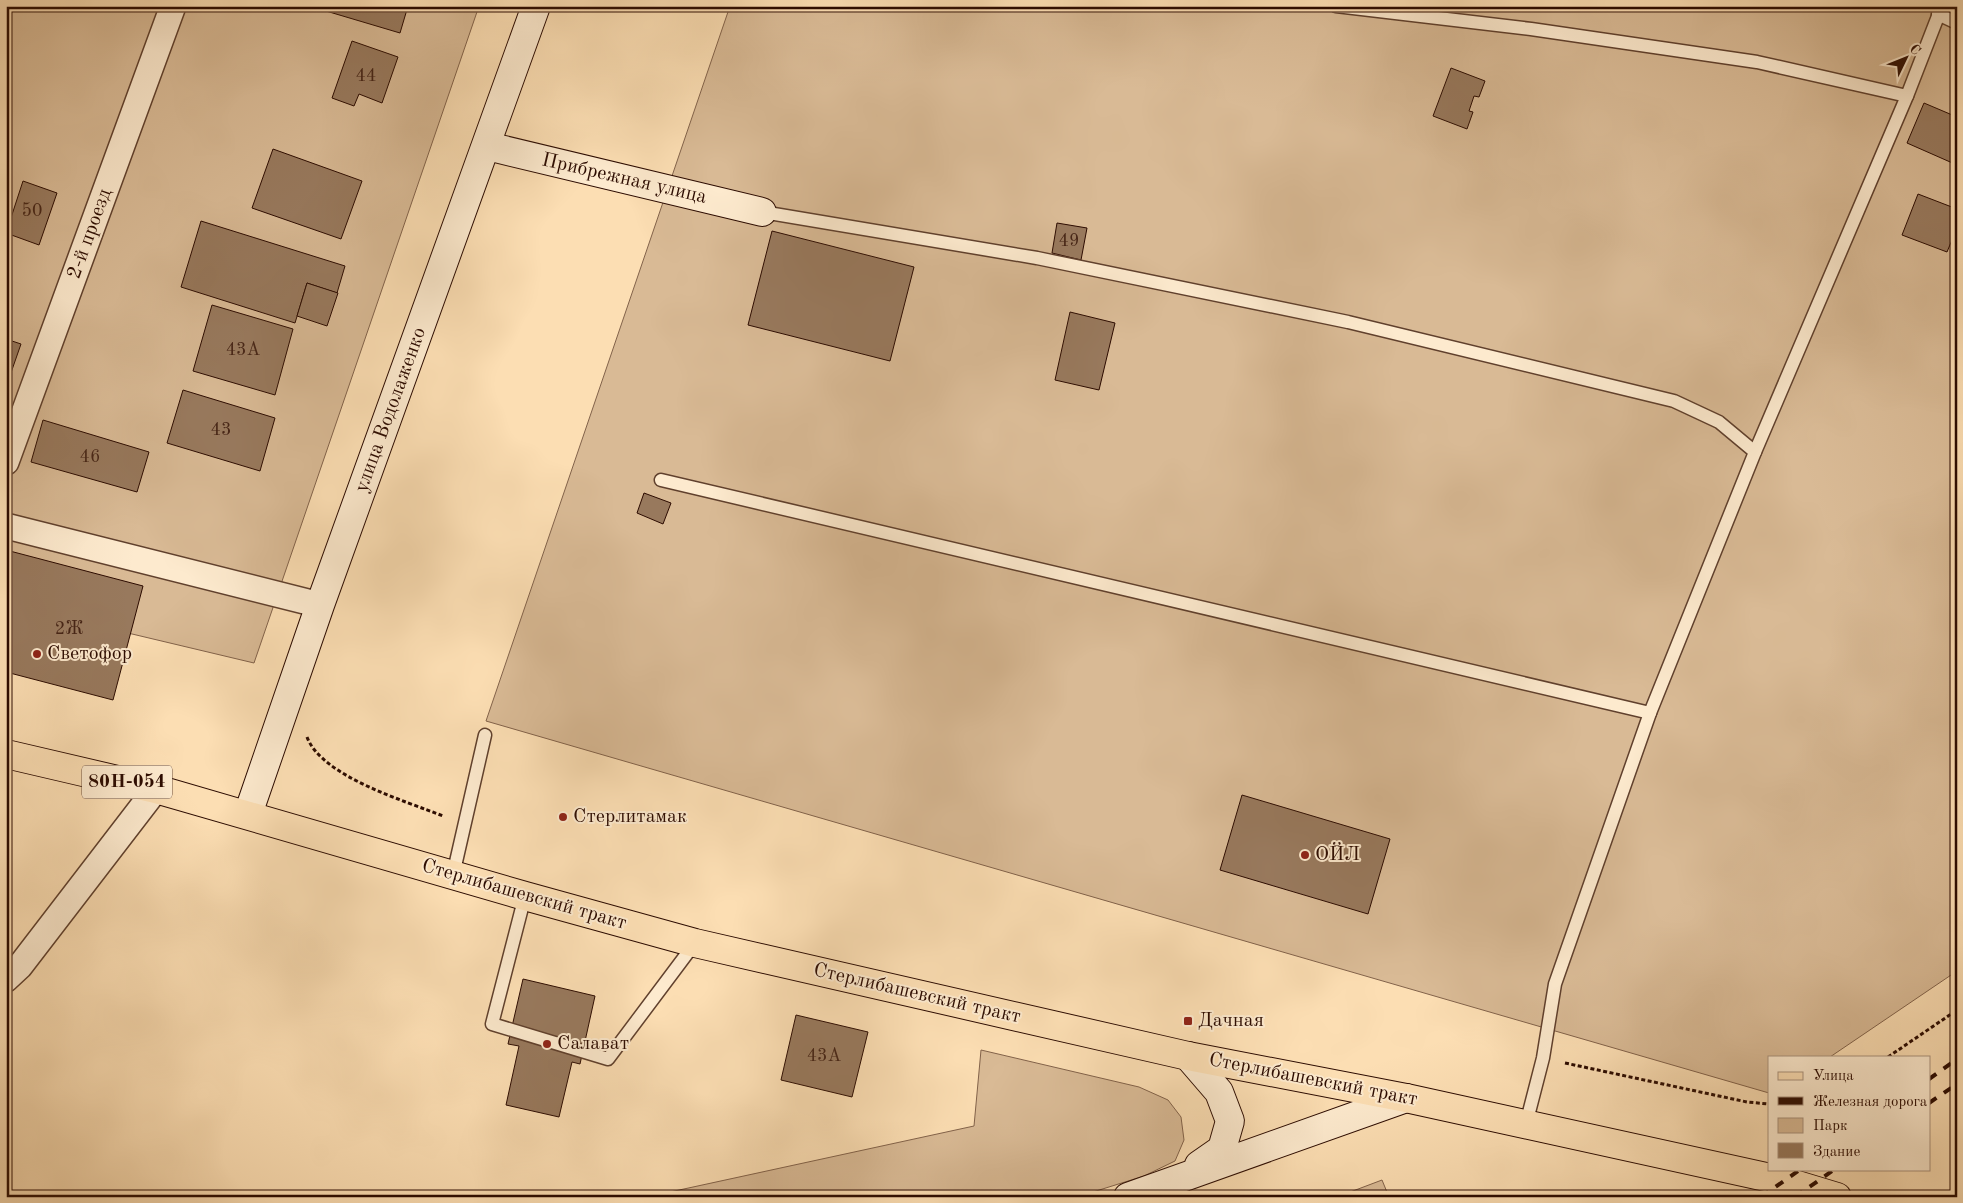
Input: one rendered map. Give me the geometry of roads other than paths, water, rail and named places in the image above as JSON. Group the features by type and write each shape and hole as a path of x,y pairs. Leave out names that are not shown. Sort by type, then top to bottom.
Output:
{"main road":[{"name":"улица Водолаженко","path":"248,814 320,605 536,6"},
{"name":"Прибрежная улица","path":"487,146 762,212"},
{"name":"Стерлибашевский тракт","path":"6,754 156,789 248,814 525,896 695,943 1188,1056 1406,1098 1784,1181 1837,1197"},
{"path":"1184,1176 1222,1149 1230,1121 1219,1092 1188,1056"},
{"path":"1128,1197 1406,1098"}],"street":[{"name":"2-й проезд","path":"6,462 173,6"},
{"path":"6,526 320,605"},
{"path":"6,979 20,966 156,789"}],"lane":[{"path":"1336,6 1531,29 1756,62 1907,96"},
{"path":"1526,1124 1543,1058 1555,984 1650,714 1755,452 1907,96 1940,10 1957,23"},
{"path":"762,212 1037,258 1348,322 1674,401 1719,422 1755,452"},
{"path":"661,480 1650,714"},
{"path":"453,875 485,735"},
{"path":"525,896 492,1024 608,1059 695,943"}],"railway":[{"path":"1930,1078 1957,1059"},
{"path":"1930,1102 1957,1084"},
{"path":"1761,1197 1800,1170"},
{"path":"1795,1197 1834,1170"}],"place":[{"name":"Светофор","path":"37,654"},
{"name":"Стерлитамак","path":"563,817"},
{"name":"ОЙЛ","path":"1305,855"},
{"name":"Дачная","path":"1188,1021"},
{"name":"Салават","path":"547,1044"}]}
